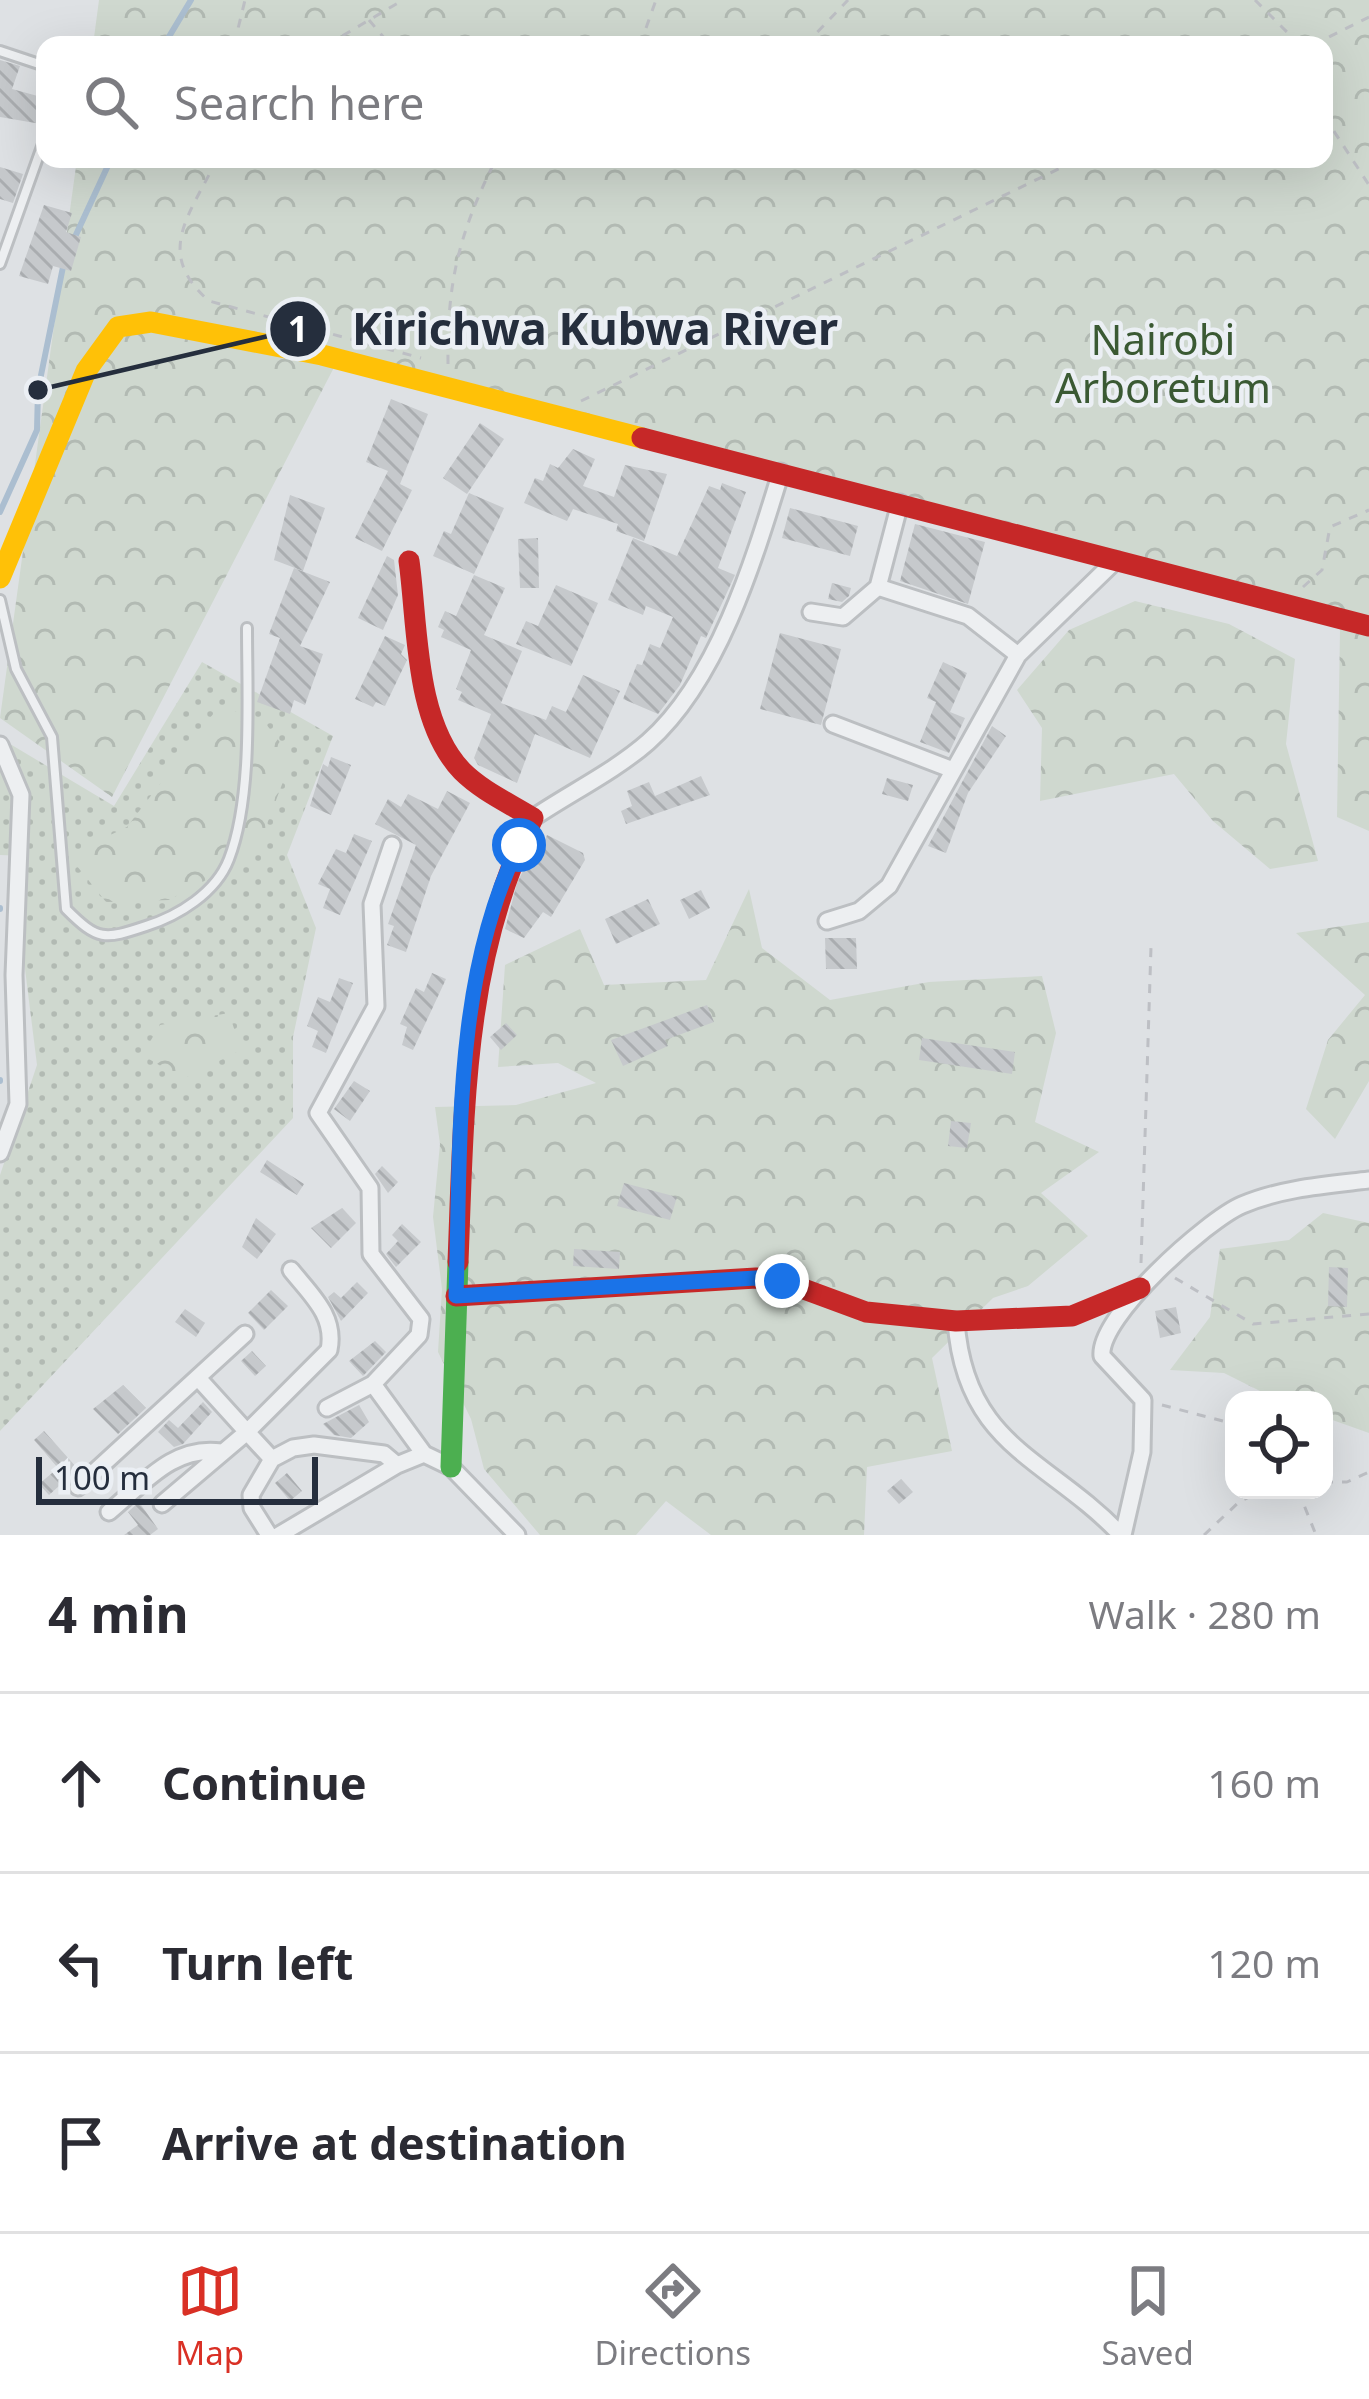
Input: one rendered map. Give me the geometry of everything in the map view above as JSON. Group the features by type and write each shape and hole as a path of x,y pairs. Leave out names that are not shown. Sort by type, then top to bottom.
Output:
{"street":[{"path":"0,578 86,370 118,327 151,322 258,340 1369,626"},
{"path":"451,1466 464,1096 478,973 502,878 533,818 646,744 691,697 758,548 781,472"},
{"path":"811,612 843,617 878,587 900,503"},
{"path":"827,922 859,911 889,886 1018,655 1116,560"},
{"path":"409,562 433,709 452,760 469,777 533,818"},
{"path":"878,587 968,616 1018,655"},
{"path":"833,724 953,770"},
{"path":"0,745 20,795 20,848 14,975 18,1104 0,1153"},
{"path":"327,1408 373,1384 419,1335 421,1319 371,1254 370,1188 318,1113 376,1006 373,904 392,845"},
{"path":"456,1296 756,1278 782,1281 866,1312 956,1321 1072,1316 1140,1288 1201,1232 1239,1206 1285,1191 1369,1180"},
{"path":"162,1504 247,1432 329,1350 332,1336 324,1310 290,1270"},
{"path":"956,1321 965,1372 982,1409 1010,1448 1122,1535 1142,1452 1143,1400 1107,1367 1101,1344 1140,1288"},
{"path":"78,1486 245,1334"},
{"path":"199,1378 272,1459"},
{"path":"373,1384 424,1454 451,1466 517,1535"},
{"path":"269,1535 249,1502 272,1459 314,1445 383,1454 397,1465"},
{"path":"109,1512 176,1456 199,1449 221,1452"},
{"path":"279,1535 424,1454"}],"lane":[{"path":"0,51 36,63"},
{"path":"0,264 36,163"},
{"path":"0,600 16,668 52,737 66,909 89,932 110,938 183,914 229,861 246,757 248,628"}],"path":[{"path":"236,36 245,0"},
{"path":"342,36 403,0"},
{"path":"643,36 656,0"},
{"path":"814,36 848,0"},
{"path":"1255,0 1291,36"},
{"path":"1331,36 1369,17"},
{"path":"369,20 382,36"},
{"path":"1333,130 1369,185"},
{"path":"213,168 179,239 177,257 183,273 208,301 428,360"},
{"path":"448,365 448,294 464,225 492,168"},
{"path":"580,402 1061,168"},
{"path":"1140,1288 1151,947"},
{"path":"1163,1271 1253,1324 1369,1315"},
{"path":"1143,1400 1225,1422"},
{"path":"1333,1482 1347,1483 1369,1472"},
{"path":"1204,1535 1245,1499"},
{"path":"1302,1499 1316,1535"}],"green space":[{"name":"Nairobi Arboretum","path":"99,0 1369,0 1369,831 1337,817 1340,629 343,350 112,797 0,718 76,168 1333,168 1333,36 94,36"},
{"path":"1135,601 1229,624 1295,659 1286,744 1318,861 1270,869 1213,821 1174,774 1040,801 1042,728 1017,690 1069,630"},
{"path":"202,662 333,736 287,855 316,928 293,1037 293,1118 0,1431 0,1175 37,1065 24,961 26,856 0,855 0,738 114,806"},
{"path":"220,705 266,724 292,758 256,853 169,900 106,902 68,855 127,827"},
{"path":"749,889 762,948 830,1000 929,982 1042,976 1056,1033 1035,1122 1099,1152 1041,1193 1088,1236 1028,1286 993,1298 932,1358 952,1451 867,1467 864,1535 711,1535 666,1501 636,1535 540,1535 484,1469 471,1419 438,1352 442,1289 433,1217 440,1144 435,1107 516,1105 596,1083 558,1063 498,1067 505,965 580,929 604,985 706,980"},
{"path":"1369,922 1369,1081 1335,1139 1306,1109 1328,1040 1365,995 1296,933"},
{"path":"229,1013 241,1050 183,1079 142,1055 160,1025"},
{"path":"1323,1213 1369,1223 1369,1433 1333,1420 1333,1391 1260,1391 1224,1373 1170,1370 1210,1317 1220,1249 1289,1240"}],"building":[{"path":"0,60 20,66 12,89 36,96 36,123 0,117"},
{"path":"0,167 23,174 13,203 0,199"},
{"path":"44,205 72,213 66,232 81,237 71,271 53,266 48,284 19,276"},
{"path":"391,399 428,414 400,484 412,490 382,551 355,538 388,471 366,462"},
{"path":"480,423 504,439 467,494 443,478"},
{"path":"573,449 595,459 583,486 614,497 625,465 667,474 644,541 616,531 618,524 573,509 567,521 524,503 535,478 543,481 550,464 558,468"},
{"path":"722,483 746,492 718,568 735,575 680,685 658,714 623,699 637,664 642,665 650,644 660,648 673,617 646,606 643,615 608,600 633,538 677,556 709,486 720,490"},
{"path":"469,493 504,508 474,574 433,556 444,531 451,534"},
{"path":"290,495 325,508 303,571 274,560"},
{"path":"790,508 858,526 850,556 782,538"},
{"path":"915,524 985,542 968,604 900,581"},
{"path":"538,538 539,588 520,588 518,539"},
{"path":"387,556 394,560 398,595 383,630 358,618"},
{"path":"294,568 330,582 300,646 323,654 305,705 294,700 290,714 257,702 280,638 269,634"},
{"path":"474,575 505,588 484,635 522,651 501,703 546,720 552,706 566,712 583,675 620,691 590,758 535,734 517,783 478,765 474,758 491,714 458,700 462,692 456,689 471,650 441,637 444,630 438,627 445,611 456,616"},
{"path":"832,583 851,588 842,602 828,599"},
{"path":"556,585 598,603 571,666 516,644 526,621 538,626"},
{"path":"780,633 841,649 821,725 760,709"},
{"path":"385,636 405,645 401,654 407,660 385,706 376,702 373,707 355,699"},
{"path":"943,662 967,673 950,712 965,718 949,753 920,742 936,702 927,698"},
{"path":"992,726 1006,736 968,793 946,853 928,846"},
{"path":"331,757 351,765 331,815 310,806 323,764 328,767"},
{"path":"701,776 710,795 626,824 621,811 632,806 627,791 649,782 655,796"},
{"path":"887,778 913,785 908,801 882,794"},
{"path":"447,791 470,803 431,876 406,952 387,945 394,926 388,924 416,845 375,824 388,799 401,807 408,794 438,809"},
{"path":"354,834 372,841 340,915 323,908 330,889 318,884 336,849 346,853"},
{"path":"547,835 583,853 585,860 551,917 543,912 524,938 505,929 517,883 538,841 543,844"},
{"path":"701,890 710,908 689,919 680,900"},
{"path":"648,899 660,924 616,944 605,919"},
{"path":"825,938 856,938 857,969 826,969"},
{"path":"432,973 446,979 413,1050 402,1045 407,1027 400,1024 416,988 424,992"},
{"path":"339,978 353,983 326,1053 312,1047 318,1031 307,1026 318,997 330,1002"},
{"path":"707,1005 714,1022 665,1040 668,1046 623,1066 611,1040"},
{"path":"506,1023 517,1035 501,1050 490,1037"},
{"path":"922,1038 1015,1052 1012,1074 919,1060"},
{"path":"354,1081 370,1091 350,1121 334,1109"},
{"path":"951,1121 971,1123 967,1148 948,1146"},
{"path":"267,1160 304,1184 297,1195 260,1172"},
{"path":"382,1166 398,1182 388,1193 375,1174"},
{"path":"624,1183 677,1197 670,1220 617,1206"},
{"path":"342,1208 356,1223 331,1248 311,1228"},
{"path":"256,1218 276,1234 257,1259 242,1247"},
{"path":"402,1224 421,1242 396,1267 386,1254 398,1241 392,1235"},
{"path":"574,1249 620,1252 619,1269 573,1266"},
{"path":"1329,1267 1348,1268 1347,1307 1328,1306"},
{"path":"357,1282 368,1293 341,1321 328,1297 334,1292 341,1298"},
{"path":"271,1290 288,1306 264,1330 248,1313"},
{"path":"1176,1307 1181,1333 1160,1338 1155,1311"},
{"path":"185,1309 205,1323 196,1337 175,1322"},
{"path":"375,1341 386,1352 363,1376 349,1361"},
{"path":"252,1351 266,1366 255,1376 241,1361"},
{"path":"123,1385 146,1408 118,1434 93,1409"},
{"path":"203,1402 212,1412 183,1444 174,1447 158,1432 169,1420 178,1428"},
{"path":"359,1405 369,1422 351,1438 334,1435 323,1424"},
{"path":"44,1431 78,1469 49,1495 39,1484 58,1468 34,1440"},
{"path":"287,1473 302,1491 290,1501 275,1483"},
{"path":"901,1479 913,1492 899,1504 887,1491"},
{"path":"139,1502 158,1529 150,1535 124,1535 138,1525 128,1512"}],"waterway":[{"path":"169,36 191,0"},
{"path":"74,239 107,168"},
{"path":"0,512 37,430 38,390 64,262"}],"traffic: fast":[{"path":"451,1467 458,1262"}],"traffic: slow":[{"path":"0,578 86,371 118,327 151,322 322,355 642,438"}],"traffic: jam":[{"path":"642,438 1369,626"},
{"path":"409,561 421,671 446,750 478,785 533,818 510,871 480,980 466,1091 458,1262"},
{"path":"456,1296 756,1278 782,1281 866,1312 956,1321 1072,1316 1140,1288"}],"place":[{"name":"Kirichwa Kubwa River","path":"38,390"}],"route":[{"path":"519,845 489,918 478,973 464,1096 456,1296 756,1278 782,1281"}]}
